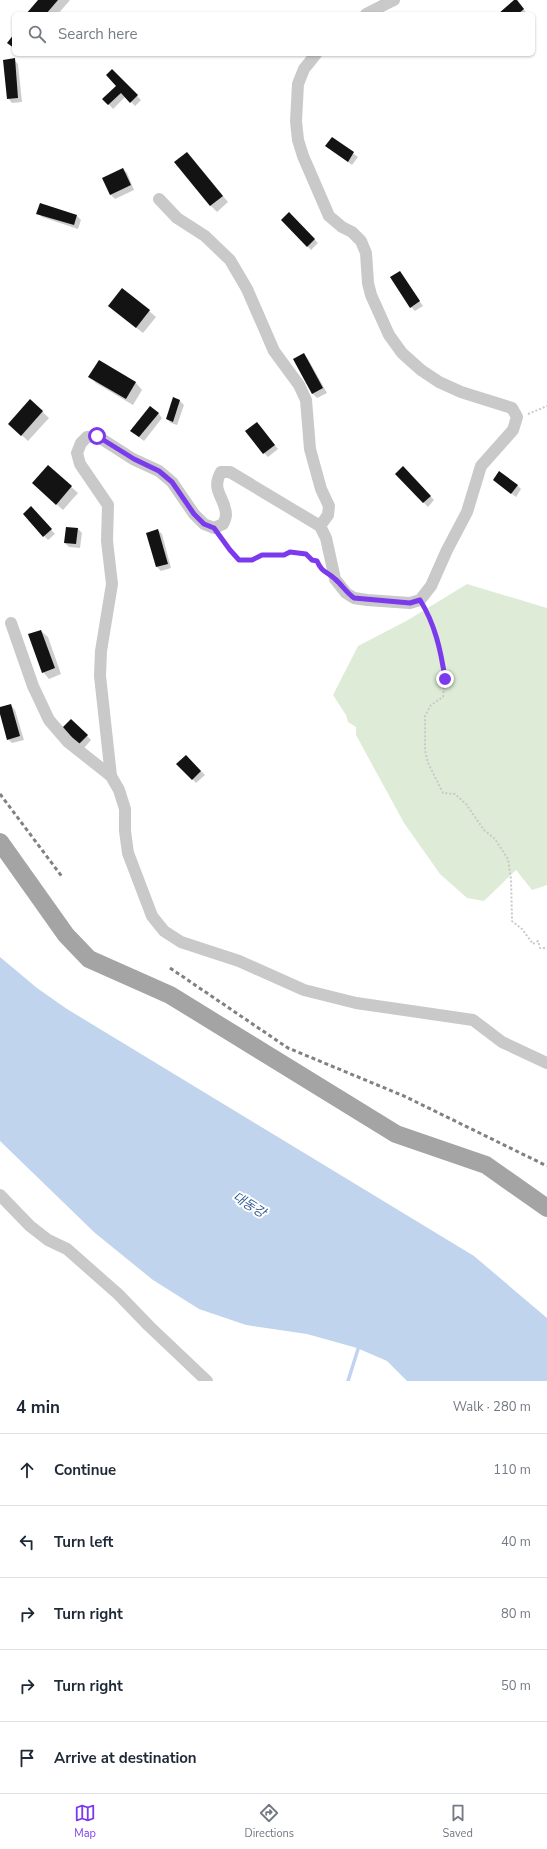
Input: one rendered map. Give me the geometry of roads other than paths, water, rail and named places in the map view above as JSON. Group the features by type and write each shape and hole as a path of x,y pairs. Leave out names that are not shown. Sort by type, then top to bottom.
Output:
{"main road":[{"path":"0,842 66,935 89,959 170,995 396,1134 486,1166 547,1208"}],"street":[{"path":"370,12 394,0"},
{"path":"111,776 100,676 100,651 112,584 107,541 108,505 80,464 77,453 81,443 87,437 97,436 134,459 159,471 172,482 194,514 204,524 214,528 223,524 226,515 217,489 217,480 221,472 230,472 320,526 326,538 335,579 346,593 354,598 410,603 420,600 431,586 447,550 467,512 481,466 513,430 517,417 512,408 461,392 440,382 421,370 402,353 389,335 371,295 368,284 366,253 361,241 352,232 342,227 329,216 303,156 300,145 296,121 298,84 304,69 314,56"},
{"path":"159,199 177,218 205,236 230,260 247,290 274,351 299,385 306,400 310,449 321,489 329,506 328,515 320,526"},
{"path":"11,623 34,686 49,720 68,742 111,776 119,790 125,809 125,831 128,853 152,916 164,931 181,942 239,961 304,990 356,1003 473,1020 502,1042 547,1064"},
{"path":"0,1195 30,1226 48,1240 67,1249 118,1294 149,1326 207,1381"}],"water":[{"name":"대동강","path":"0,957 37,988 67,1009 474,1256 547,1318 547,1381 407,1381 387,1361 357,1348 307,1334 246,1325 199,1309 153,1280 95,1233 0,1141"}],"waterway":[{"path":"348,1381 359,1346"}],"railway":[{"path":"0,794 63,878"},
{"path":"170,968 288,1048 404,1096 547,1166"}]}
